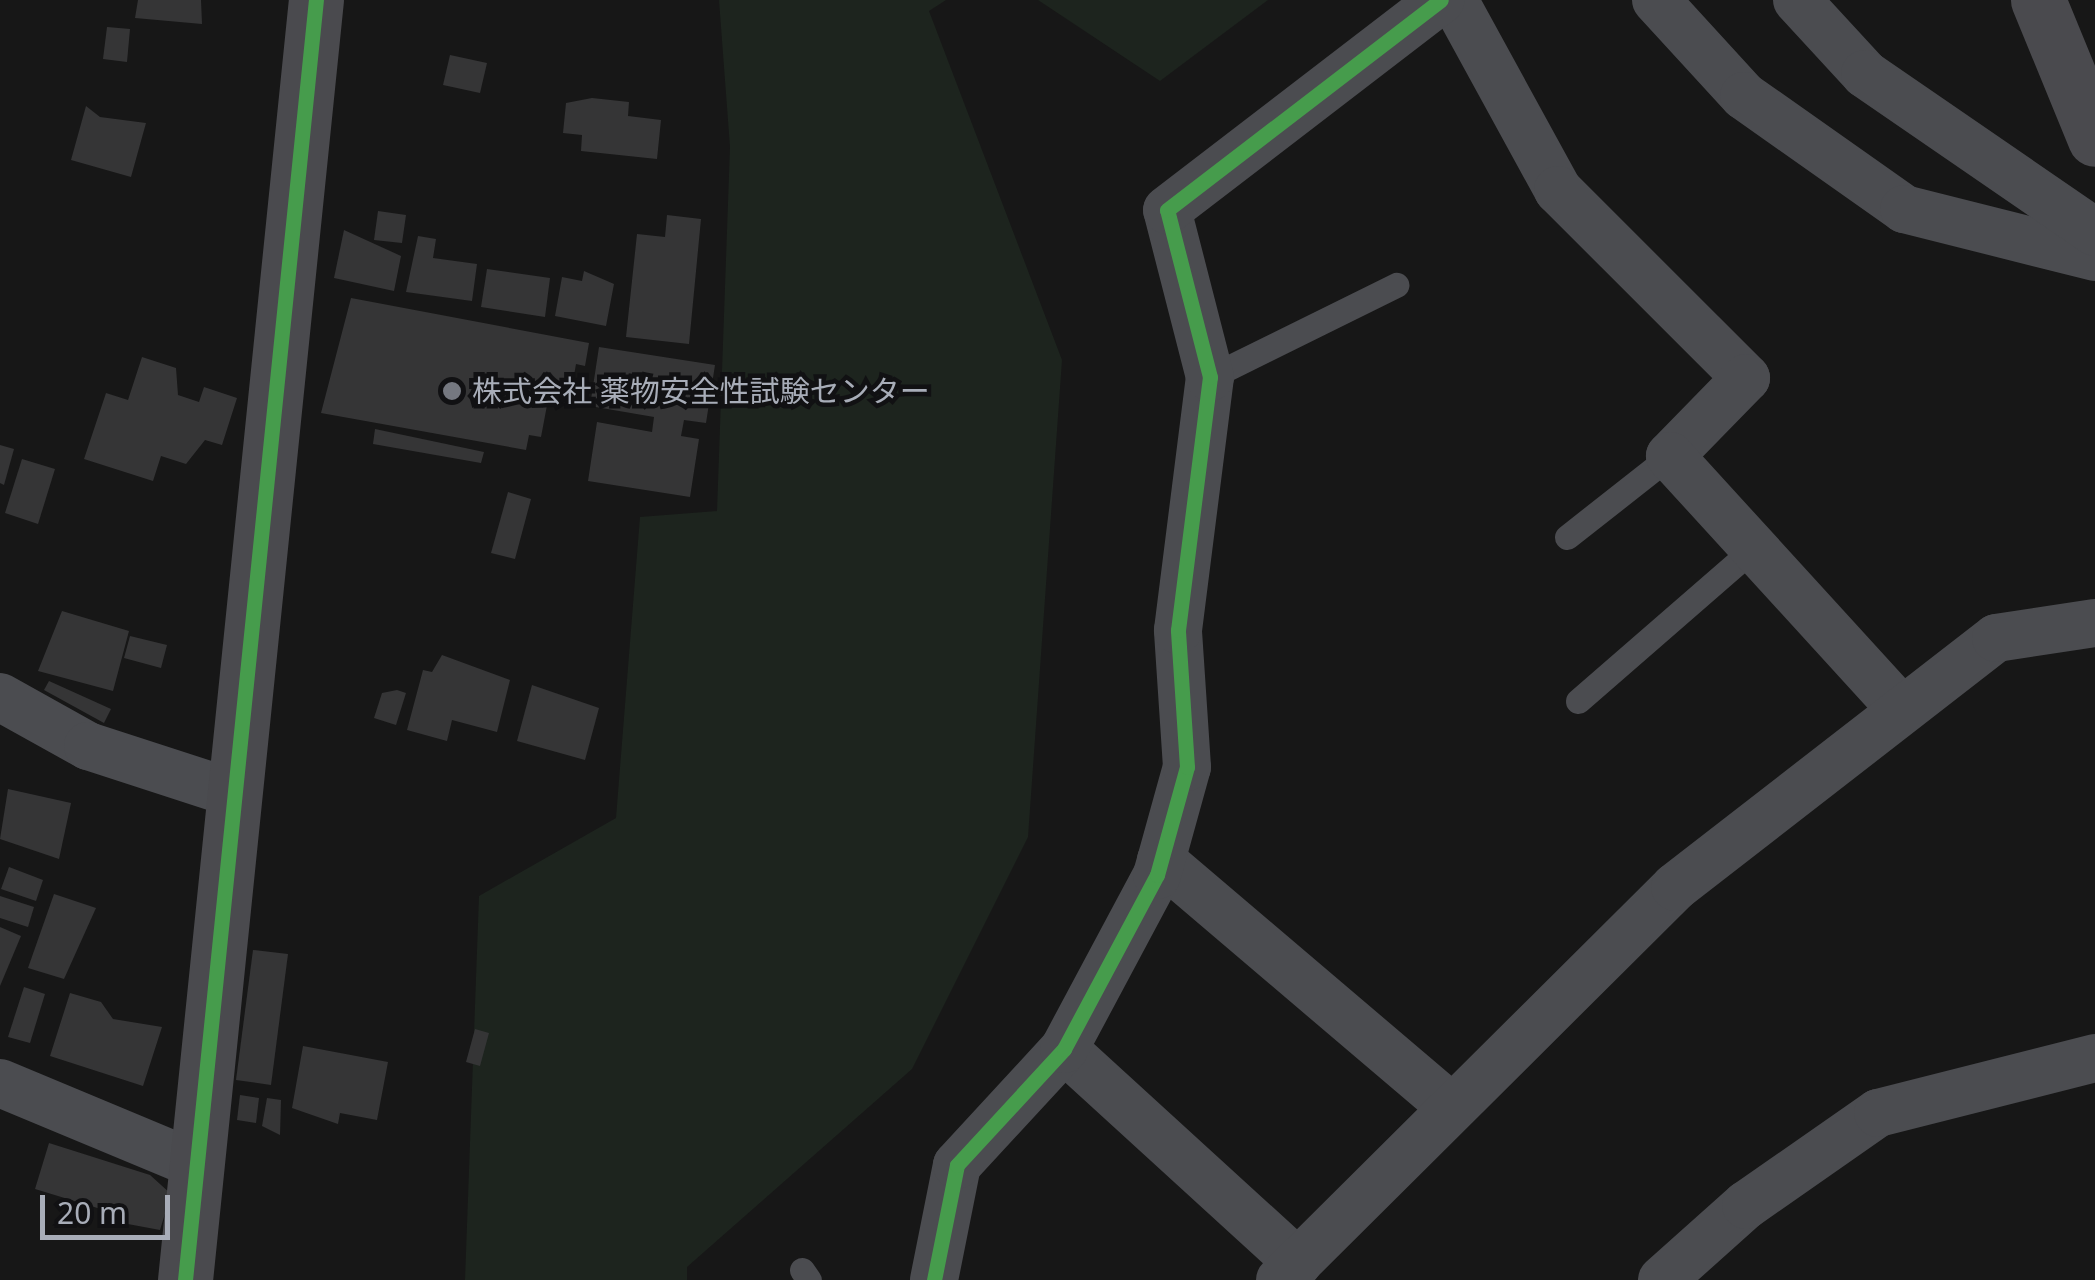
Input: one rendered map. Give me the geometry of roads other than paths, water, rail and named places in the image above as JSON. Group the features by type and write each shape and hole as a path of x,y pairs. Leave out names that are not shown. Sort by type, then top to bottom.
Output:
{"street":[{"path":"185,1280 316,0"},
{"path":"934,1280 957,1165 1064,1049 1161,860 1186,768 1178,630 1210,377 1167,210 1442,0"},
{"path":"1454,0 1558,190 1746,378 1670,456 1900,707"},
{"path":"1656,0 1744,96 1904,210 2095,257"},
{"path":"1797,0 1865,74 2095,232"},
{"path":"2038,0 2095,139"},
{"path":"1064,1049 1290,1272 1674,887 1900,707 1996,638 2095,623"},
{"path":"0,697 88,746 236,794"},
{"path":"1161,860 1452,1108"},
{"path":"1662,1280 1746,1205 1878,1113 2095,1058"},
{"path":"0,1083 196,1165"}],"lane":[{"path":"1210,377 1396,285"},
{"path":"1568,537 1670,456"},
{"path":"1578,701 1754,548"}],"place":[{"name":"株式会社 薬物安全性試験センター","path":"452,391"}]}
